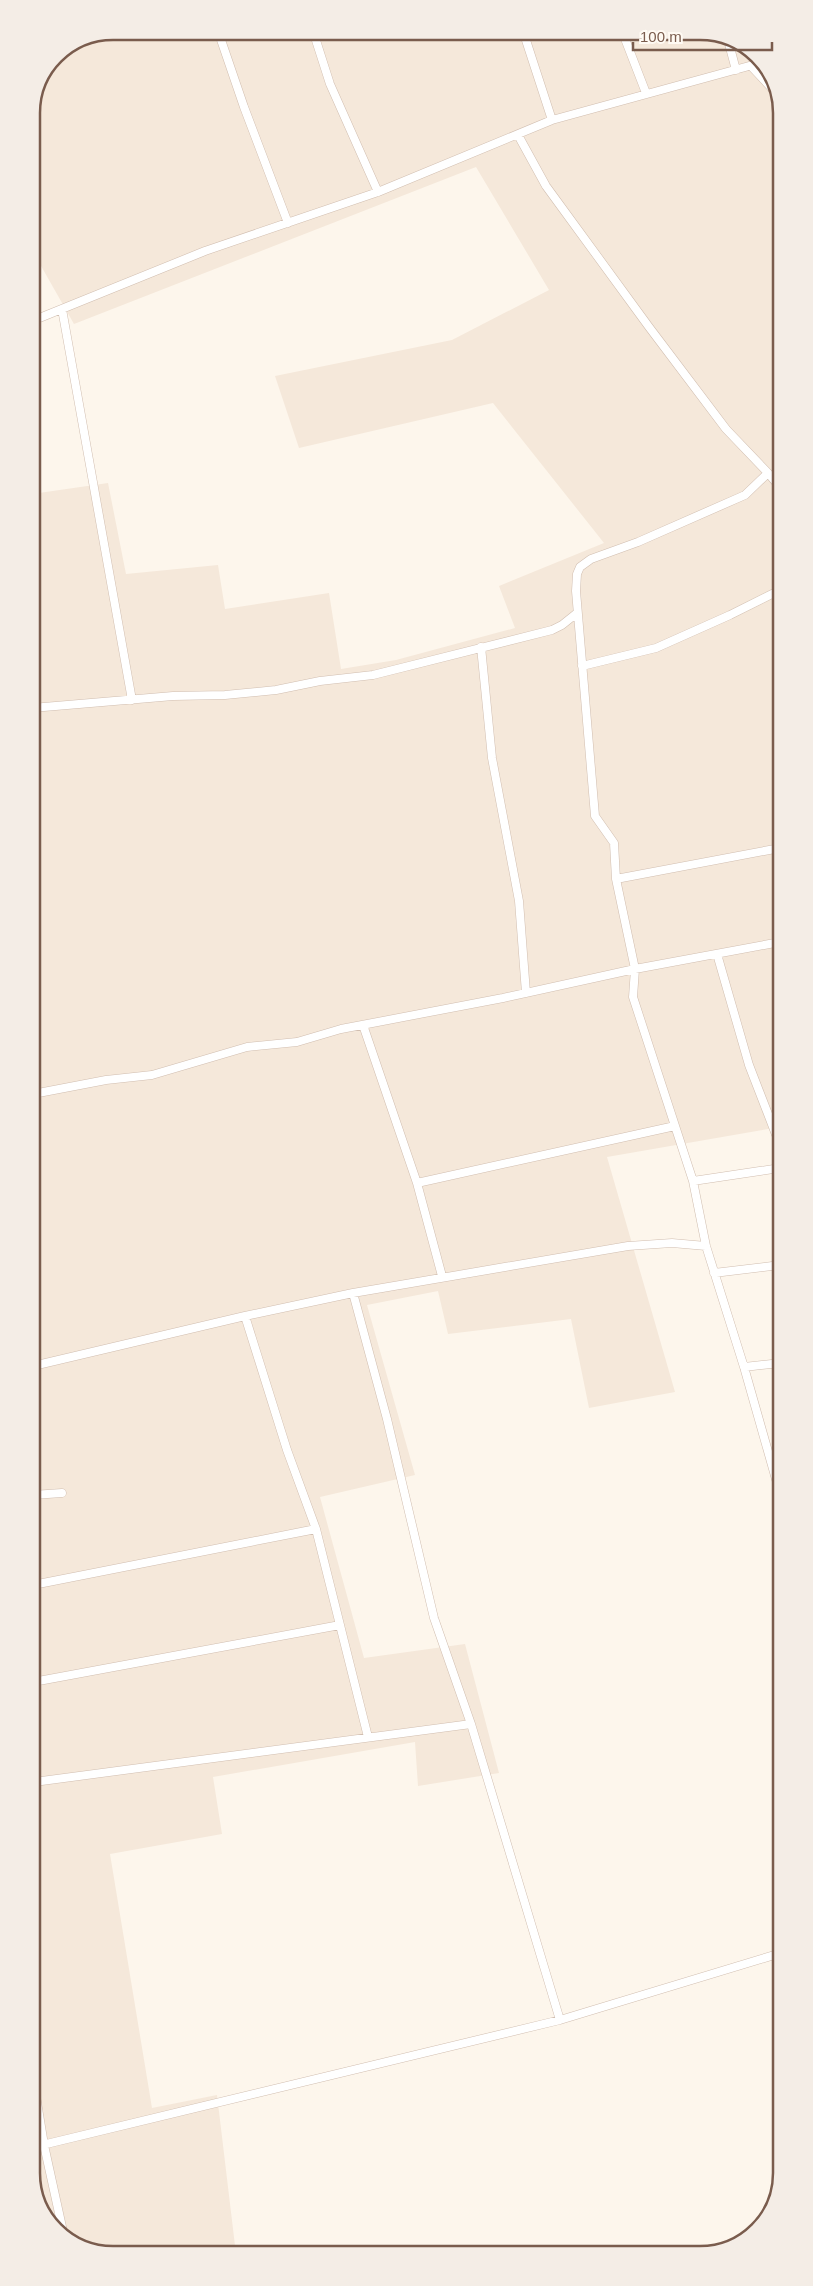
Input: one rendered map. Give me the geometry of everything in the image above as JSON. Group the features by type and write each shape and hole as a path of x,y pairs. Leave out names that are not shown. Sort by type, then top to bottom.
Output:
{"street":[{"path":"221,40 288,223"},
{"path":"315,40 330,84 378,192"},
{"path":"527,40 552,120"},
{"path":"625,40 646,93"},
{"path":"730,47 736,70"},
{"path":"40,318 206,251 378,192 552,120 755,65"},
{"path":"751,66 765,81"},
{"path":"518,135 546,186 638,312 726,429 773,479"},
{"path":"62,309 98,522 132,700"},
{"path":"768,473 744,495 584,564 577,574 577,613 595,816 614,843 616,879 635,969 633,997 693,1182 706,1246 744,1367 773,1469"},
{"path":"582,666 656,648 773,594"},
{"path":"40,707 276,690 320,681 373,675 552,630 577,613"},
{"path":"481,647 492,758 519,900 526,993"},
{"path":"616,879 773,849"},
{"path":"40,1093 106,1080 152,1075 246,1047 297,1042 363,1025 526,993 635,969 773,943"},
{"path":"717,954 749,1065 773,1127"},
{"path":"363,1025 417,1183 442,1276"},
{"path":"417,1183 675,1126"},
{"path":"693,1182 773,1169"},
{"path":"40,1364 353,1292 442,1276 628,1246 672,1243 706,1246"},
{"path":"714,1273 773,1266"},
{"path":"353,1292 387,1419 434,1618 471,1724 560,2020"},
{"path":"245,1316 287,1450 316,1529 368,1737"},
{"path":"744,1367 773,1364"},
{"path":"40,1495 62,1493"},
{"path":"40,1585 316,1529"},
{"path":"40,1681 340,1625"},
{"path":"40,1781 471,1724"},
{"path":"40,2146 560,2020 773,1956"},
{"path":"40,2121 61,2224"}],"shaded area":[{"path":"704,40 723,44 752,61 761,73 771,94 773,113 773,1128 607,1157 675,1392 589,1408 571,1319 448,1334 438,1291 367,1305 415,1475 320,1497 364,1658 465,1644 499,1773 418,1786 415,1742 213,1777 222,1834 110,1854 152,2108 217,2095 235,2246 99,2245 73,2234 65,2228 52,2213 42,2192 40,2173 40,493 108,483 126,574 218,565 225,609 329,593 341,669 396,660 515,628 499,586 604,543 493,403 299,448 275,376 452,340 549,290 476,167 74,324 40,264 40,109 42,94 55,69 65,58 77,50 99,41"}]}
